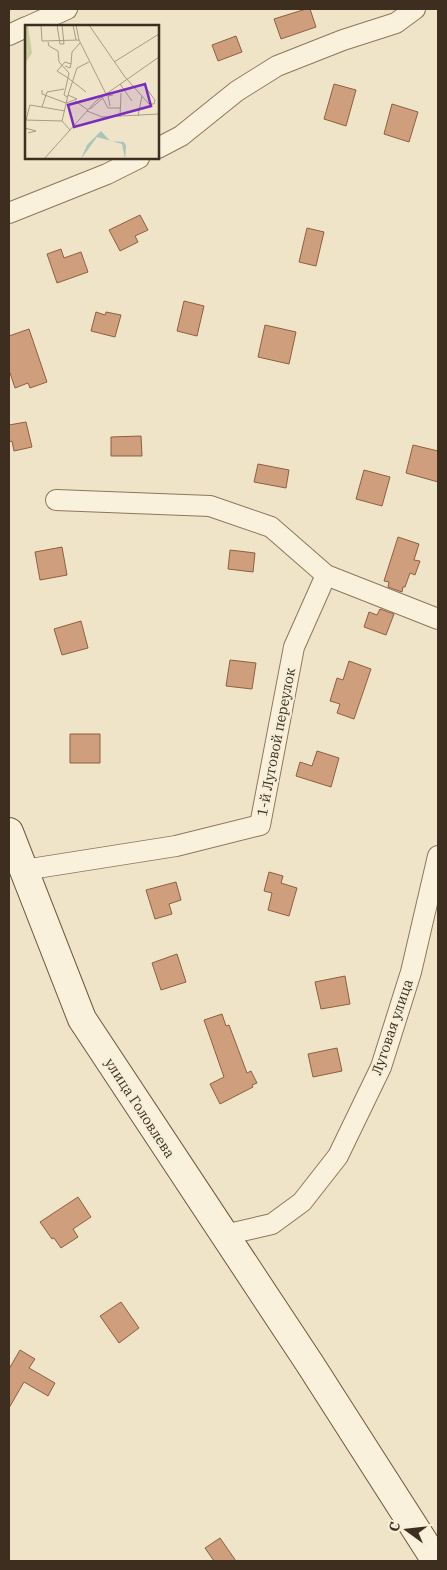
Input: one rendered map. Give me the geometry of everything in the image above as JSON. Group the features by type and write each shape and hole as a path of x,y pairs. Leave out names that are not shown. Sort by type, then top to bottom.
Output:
{"main road":[{"name":"улица Головлева","path":"9,832 82,1019 310,1364 436,1561"}],"street":[{"path":"31,25 67,9"},
{"path":"159,147 181,136 237,91 277,66 342,40 396,23 415,9"},
{"path":"9,35 25,28"},
{"path":"9,213 107,174 137,159"},
{"path":"56,500 210,506 271,527 326,575 438,619"},
{"name":"1-й Луговой переулок","path":"24,870 176,846 260,825 294,647 326,575"},
{"name":"Луговая улица","path":"224,1235 272,1224 302,1202 338,1156 381,1067 411,972 438,856"}],"building":[{"path":"310,9 316,27 281,39 274,19"},
{"path":"236,36 242,52 218,61 212,45"},
{"path":"334,84 356,90 346,126 324,119"},
{"path":"392,104 418,112 409,142 384,134"},
{"path":"140,215 148,230 135,236 138,242 120,251 109,230"},
{"path":"307,228 324,232 316,266 299,262"},
{"path":"61,249 64,258 81,252 88,272 57,283 47,254"},
{"path":"184,301 204,306 197,336 177,331"},
{"path":"96,312 105,315 106,312 121,315 115,337 91,331"},
{"path":"265,325 296,332 289,364 258,357"},
{"path":"29,329 47,382 30,388 28,383 15,388 9,370 9,336"},
{"path":"26,422 32,447 14,451 12,441 9,442 9,425"},
{"path":"141,436 142,456 111,456 111,437"},
{"path":"413,445 438,451 438,482 406,473"},
{"path":"258,464 289,470 286,488 254,482"},
{"path":"364,470 390,477 382,506 356,499"},
{"path":"398,537 419,544 414,560 420,561 415,575 410,573 402,592 388,587 389,582 384,581"},
{"path":"62,547 67,575 40,580 35,552"},
{"path":"230,550 255,553 253,572 228,569"},
{"path":"380,609 394,614 386,635 364,627 369,612 377,615"},
{"path":"81,621 88,648 62,655 54,629"},
{"path":"230,660 256,663 252,689 226,686"},
{"path":"349,661 371,669 354,719 337,713 340,704 330,701 337,678 343,680"},
{"path":"70,734 100,734 100,763 70,763"},
{"path":"317,751 339,758 331,787 296,776 300,762 312,766"},
{"path":"269,872 283,876 281,883 297,888 289,916 268,910 272,893 264,891"},
{"path":"176,882 181,900 169,904 172,914 155,919 146,890"},
{"path":"177,954 186,982 161,990 152,963"},
{"path":"345,976 350,1004 321,1009 315,982"},
{"path":"222,1014 226,1026 229,1025 247,1073 251,1071 257,1083 252,1085 253,1087 220,1104 210,1084 224,1077 204,1020"},
{"path":"337,1048 342,1071 313,1077 308,1054"},
{"path":"78,1197 91,1217 73,1229 78,1237 61,1248 40,1222"},
{"path":"121,1302 139,1328 119,1343 100,1316"},
{"path":"20,1350 35,1359 29,1368 55,1383 48,1396 24,1382 9,1408 9,1369"},
{"path":"220,1538 236,1561 214,1561 205,1548"}]}
